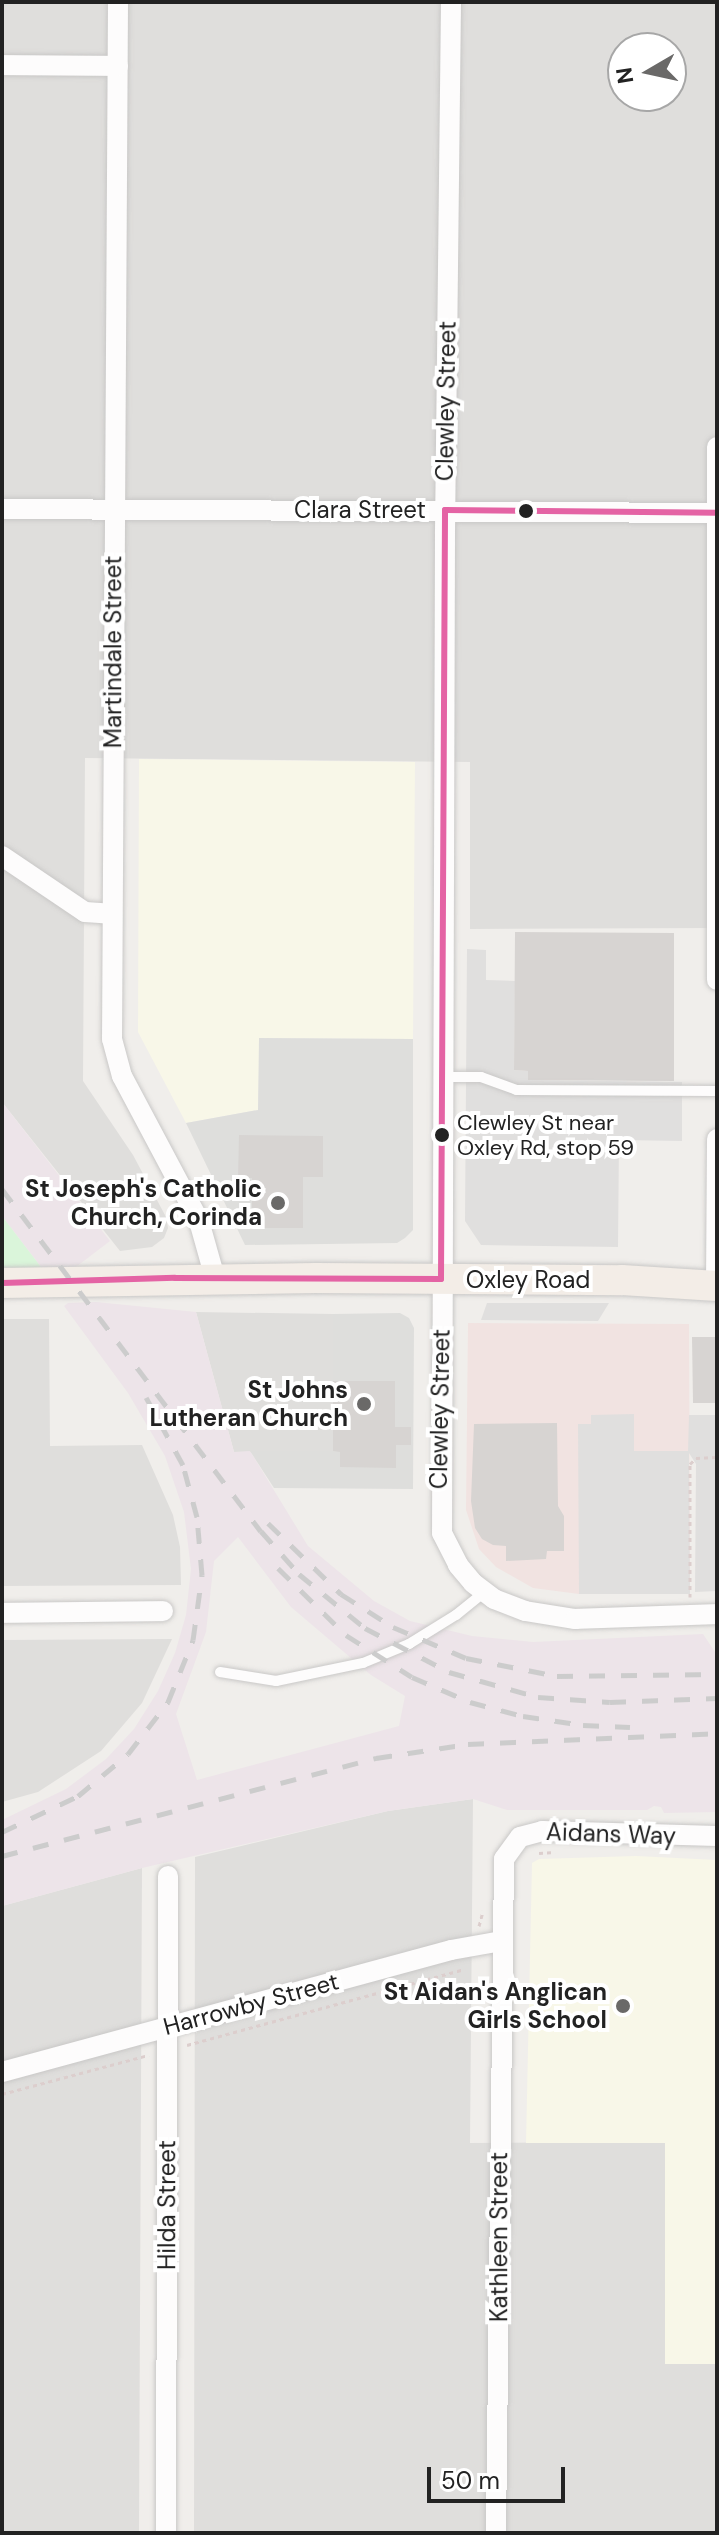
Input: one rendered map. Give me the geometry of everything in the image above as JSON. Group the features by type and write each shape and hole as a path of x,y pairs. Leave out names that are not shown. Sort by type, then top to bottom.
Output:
{"main road":[{"name":"Oxley Road","path":"2,1283 215,1278 622,1280 716,1286"}],"street":[{"name":"Martindale Street","path":"118,2 111,914 113,1051 122,1076 199,1221 215,1278"},
{"name":"Clewley Street","path":"451,2 440,1510 442,1533 458,1565 484,1592"},
{"path":"2,65 118,66"},
{"path":"717,447 717,980"},
{"name":"Clara Street","path":"2,509 717,513"},
{"path":"2,856 85,912 111,914"},
{"path":"716,1286 717,1139"},
{"path":"484,1592 525,1611 575,1619 717,1614"},
{"path":"2,1613 163,1611"},
{"name":"Aidans Way","path":"501,1941 504,1859 513,1843 527,1834 626,1831 717,1836"},
{"name":"Hilda Street","path":"166,2533 168,1876"},
{"name":"Kathleen Street","path":"496,2533 501,1941"},
{"name":"Harrowby Street","path":"2,2072 451,1950 501,1941"}],"lane":[{"path":"442,1077 481,1077 516,1090 717,1091"},
{"path":"220,1672 276,1681 363,1663 409,1644 456,1615 484,1592"}],"path":[{"path":"690,1597 690,1464 696,1458 715,1457"},
{"path":"533,1855 557,1852"},
{"path":"2,2094 473,1966 500,1963"}],"shaded area":[{"path":"2,2 717,2 717,928 470,929 470,762 85,758 83,1081 133,1155 166,1217 168,1228 164,1238 152,1247 120,1251 2,1102"},
{"path":"139,759 415,762 413,1039 260,1038 258,1110 186,1123 138,1032"},
{"path":"467,949 486,950 486,980 515,981 514,1070 528,1071 528,1080 682,1082 682,1141 619,1140 618,1247 481,1245 465,1221"},
{"path":"259,1038 413,1039 413,1230 405,1238 397,1243 245,1245 186,1123 258,1110"},
{"path":"2,1102 110,1241 72,1270 44,1271 2,1216"},
{"path":"96,1302 196,1312 234,1452 250,1451 308,1546 374,1601 410,1621 472,1636 533,1642 703,1634 717,1655 717,1812 664,1813 661,1807 654,1806 647,1810 507,1810 473,1799 388,1811 142,1868 2,1906 2,1820 66,1789 106,1759 134,1729 158,1691 175,1653 186,1615 191,1569 184,1512 165,1456 128,1393 64,1306 68,1303","holes":["238,1537 291,1607 371,1675 405,1696 399,1726 197,1780 176,1714 206,1632 214,1561"]},
{"path":"487,1303 609,1303 598,1321 481,1320"},
{"path":"196,1312 333,1314 333,1451 234,1452"},
{"path":"400,1313 409,1318 414,1328 413,1489 274,1488 250,1451 333,1451 333,1314"},
{"path":"2,1319 49,1319 50,1446 142,1445 173,1515 180,1547 181,1585 2,1586"},
{"path":"468,1323 689,1324 690,1594 579,1594 533,1588 496,1567 479,1549 466,1510"},
{"path":"634,1414 634,1451 688,1451 689,1415 717,1415 717,1591 695,1592 696,1464 689,1453 690,1594 579,1594 578,1424 591,1424 591,1415"},
{"path":"172,1639 142,1703 101,1751 38,1792 2,1802 2,1640"},
{"path":"473,1799 470,2143 665,2142 665,2364 717,2364 717,2533 194,2533 195,1857 388,1811"},
{"name":"St Aidan's Anglican Girls School","path":"636,1856 717,1860 717,2364 665,2364 665,2143 526,2143 532,1863 539,1859"},
{"path":"142,1868 139,2533 2,2533 2,1906"}],"green space":[{"path":"2,1216 44,1271 2,1267"}],"building":[{"path":"515,932 674,933 674,1081 528,1080 528,1071 514,1070"},
{"name":"St Joseph's Catholic Church, Corinda","path":"239,1135 323,1136 323,1177 303,1177 303,1228 252,1228 252,1178 238,1178"},
{"path":"692,1337 717,1337 717,1403 693,1403"},
{"name":"St Johns Lutheran Church","path":"333,1381 395,1381 395,1427 411,1427 411,1445 396,1445 396,1468 340,1467 340,1452 333,1451"},
{"path":"557,1423 558,1506 564,1516 564,1551 547,1551 546,1559 506,1561 506,1546 493,1545 482,1539 475,1528 471,1501 474,1424"}],"railway":[{"path":"2,1189 261,1531 299,1574 365,1628 449,1672 538,1697 610,1702 717,1698"},
{"path":"2,1832 78,1796 128,1754 168,1702 193,1640 202,1575 197,1517 183,1465 146,1397"},
{"path":"268,1523 341,1594 393,1627 466,1658 557,1676 717,1674"},
{"path":"278,1568 346,1635 412,1677 470,1702 523,1716 583,1725 630,1727"},
{"path":"2,1856 376,1758 468,1744 717,1733"}],"transit line":[{"path":"445,510 717,513"},
{"path":"441,1279 445,510"},
{"path":"2,1283 175,1278 441,1279"}],"place":[{"name":"Clewley St near Oxley Rd, stop 59","path":"442,1135"},
{"name":"St Joseph's Catholic Church, Corinda","path":"278,1203"},
{"name":"St Johns Lutheran Church","path":"364,1404"},
{"name":"St Aidan's Anglican Girls School","path":"623,2006"}]}
